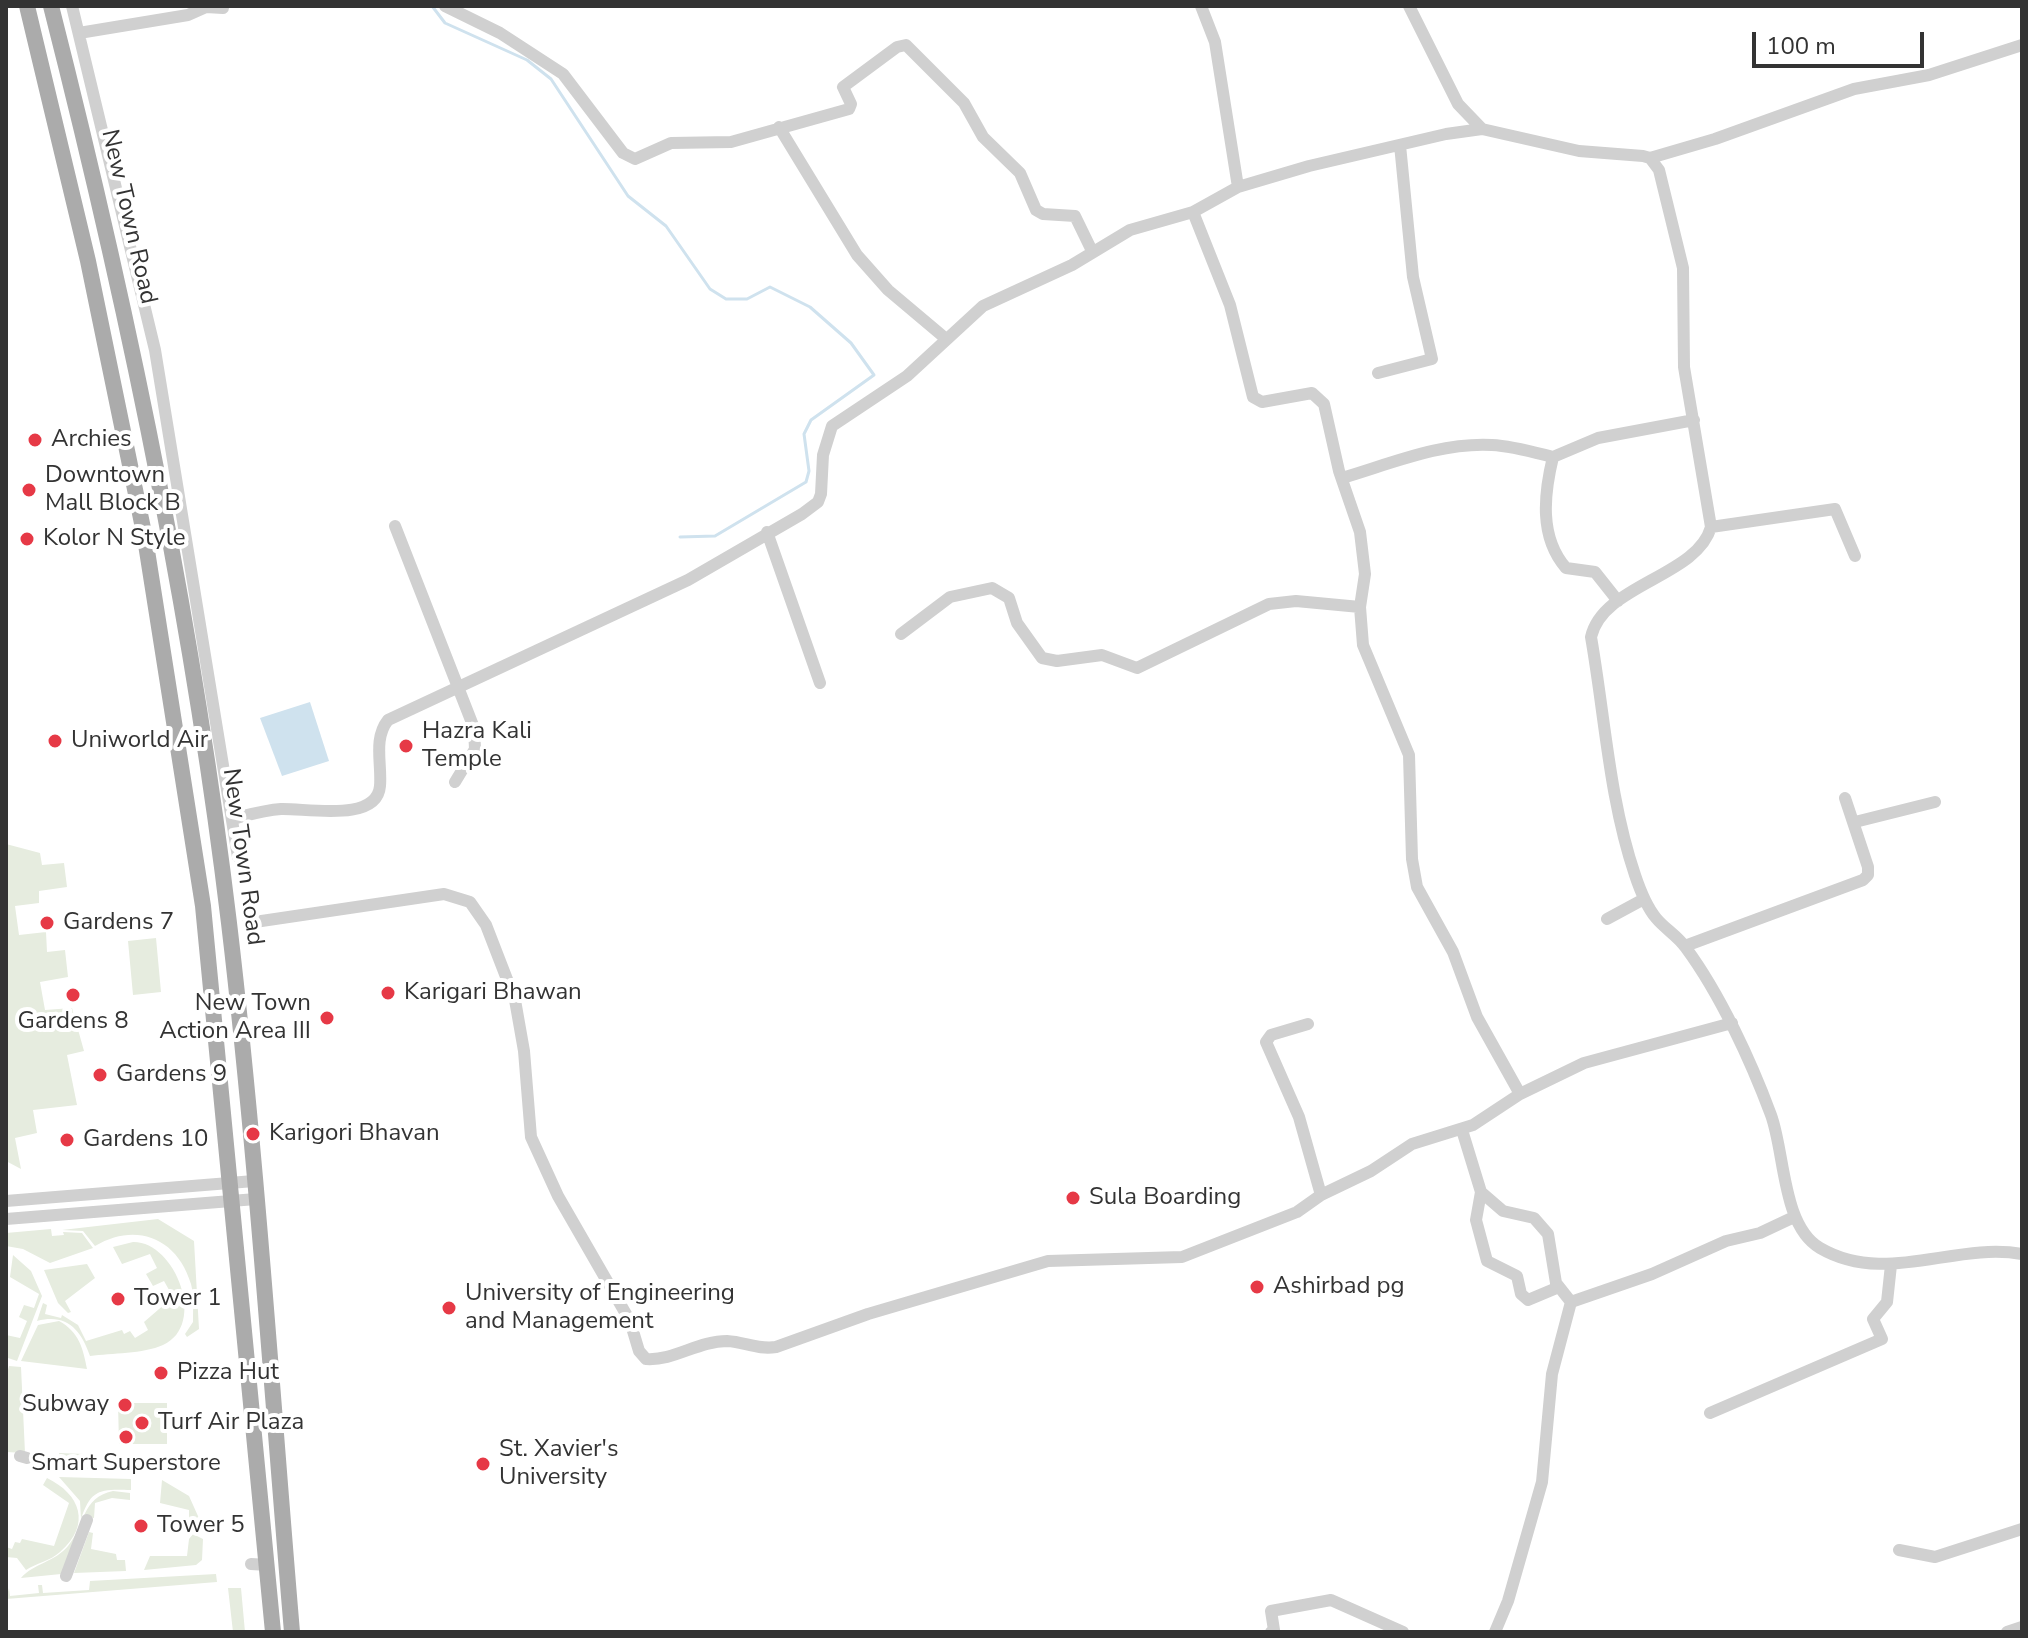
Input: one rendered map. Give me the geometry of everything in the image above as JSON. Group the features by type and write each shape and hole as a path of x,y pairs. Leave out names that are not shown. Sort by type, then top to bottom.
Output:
{"main road":[{"name":"New Town Road","path":"27,6 88,261 145,538 172,752 203,906 232,1201"},
{"name":"New Town Road","path":"51,6 128,320 173,558 229,920 292,1632"},
{"path":"232,1201 260,1564 273,1632"}],"street":[{"path":"72,6 155,350 238,857"},
{"path":"445,6 500,33 563,74 629,158 640,158 671,143 731,142 849,109 851,104 843,87 897,47 906,45 964,103 983,137 1020,173 1036,210 1043,214 1075,216 1092,251"},
{"path":"1201,6 1215,42 1238,187"},
{"path":"1409,6 1458,104 1482,129"},
{"path":"79,33 188,15 206,7 223,8"},
{"path":"232,819 268,810 342,811 370,804 381,788 381,728 399,714 688,580 818,502 824,481 823,455 832,426 907,376 983,306 1072,265 1141,225 1193,212 1238,187 1309,166 1482,129 1579,151 1650,158 1715,139 1854,89 1929,75 2022,45"},
{"path":"779,127 857,255 888,290 945,338"},
{"path":"1378,373 1432,359 1413,277 1400,145"},
{"path":"1650,158 1659,170 1681,252 1684,367 1711,527 1700,548 1618,601 1593,625 1591,637 1616,811 1644,899 1655,917 1685,946 1732,1023 1778,1134 1794,1217 1802,1231 1819,1248 1874,1264 1891,1265 1984,1253 2022,1254"},
{"path":"1193,212 1230,305 1253,397 1262,402 1312,393 1318,395 1324,404 1342,478 1358,523 1365,562 1360,607 1366,655 1409,755 1412,859 1417,887 1453,952 1477,1017 1520,1094"},
{"path":"1342,478 1467,445 1505,446 1553,457 1598,438 1694,420"},
{"path":"1553,457 1544,513 1560,560 1566,568 1595,572 1618,601"},
{"path":"1711,527 1835,509 1855,556"},
{"path":"395,526 474,728 475,749 455,782"},
{"path":"767,532 820,683"},
{"path":"901,634 950,597 992,588 1009,598 1017,623 1042,658 1057,661 1102,655 1137,668 1269,604 1296,601 1360,607"},
{"path":"1685,946 1863,880 1868,875 1868,867 1845,798"},
{"path":"1855,822 1935,802"},
{"path":"248,923 444,894 470,902 486,925 515,1000 524,1051 531,1137 558,1196 630,1321 646,1359 658,1360 719,1342 763,1349 776,1347 868,1314 1048,1261 1182,1257 1286,1217 1321,1195 1371,1171 1412,1144 1462,1130 1520,1094 1609,1054 1732,1023"},
{"path":"1607,919 1644,899"},
{"path":"1308,1024 1271,1035 1266,1042 1299,1117 1321,1195"},
{"path":"1462,1130 1481,1192 1476,1220 1487,1261 1517,1276 1521,1294 1528,1300 1559,1287"},
{"path":"6,1201 254,1181"},
{"path":"1481,1192 1503,1211 1534,1218 1548,1234 1559,1287 1571,1302"},
{"path":"6,1219 256,1199"},
{"path":"1571,1302 1652,1274 1726,1241 1760,1233 1794,1217"},
{"path":"1710,1413 1882,1339 1873,1319 1887,1302 1891,1265"},
{"path":"1495,1632 1508,1601 1542,1482 1552,1374 1571,1302"},
{"path":"66,1576 87,1520"},
{"path":"1899,1550 1935,1557 2022,1529"},
{"path":"1271,1632 1274,1630 1271,1611 1331,1600 1403,1632"},
{"path":"2007,1632 2022,1627"}],"shaded area":[{"path":"6,844 40,853 42,865 64,863 67,887 39,891 39,903 15,906 19,935 46,932 47,952 65,950 68,977 40,982 45,1010 72,1008 84,1051 67,1055 77,1105 33,1110 37,1133 15,1138 21,1169 6,1161"},
{"path":"156,938 161,992 133,995 128,941"},
{"path":"158,1219 194,1241 199,1329 187,1337 185,1334 193,1322 191,1284 176,1255 165,1245 153,1238 125,1235 95,1246 83,1231 62,1230"},
{"path":"51,1229 52,1236 64,1235 63,1232 82,1233 93,1248 50,1263 23,1249 6,1246 6,1233"},
{"path":"133,1242 148,1245 162,1255 181,1286 183,1320 176,1335 163,1345 146,1350 90,1356 77,1331 65,1322 57,1319 37,1321 43,1303 47,1305 45,1314 61,1318 62,1315 78,1325 86,1341 122,1330 124,1334 130,1331 135,1338 148,1330 144,1322 173,1297 164,1281 153,1286 146,1274 157,1268 150,1254 122,1264 113,1247"},
{"path":"13,1255 31,1271 42,1296 17,1361 8,1358 6,1361 6,1335 20,1338 27,1321 19,1317 24,1305 34,1308 39,1294 10,1277"},
{"path":"87,1264 95,1278 65,1301 71,1312 68,1313 58,1303 44,1270"},
{"path":"59,1321 79,1341 87,1369 21,1361 38,1325"},
{"path":"9,1366 21,1367 25,1453 6,1452 6,1377"},
{"name":"Turf Air Plaza","path":"118,1403 167,1403 167,1444 119,1444"},
{"path":"59,1453 84,1454 85,1466 133,1469 74,1469 60,1464"},
{"path":"59,1477 131,1479 131,1490 98,1493 89,1502 81,1519 80,1501"},
{"path":"47,1478 74,1501 79,1520 76,1531 60,1552 26,1570 17,1558 6,1557 6,1547 12,1549 15,1542 20,1543 22,1539 54,1546 69,1503 43,1485"},
{"path":"162,1480 189,1496 202,1525 193,1528 189,1525 189,1510 160,1503"},
{"path":"113,1491 130,1493 130,1500 112,1498 95,1503 94,1518 86,1516 61,1574 21,1578 63,1551 74,1538 89,1506 103,1494"},
{"path":"89,1532 93,1533 91,1549 116,1554 117,1560 125,1560 126,1571 74,1573"},
{"path":"193,1534 203,1539 202,1560 196,1565 144,1570 150,1556 187,1556 189,1539"},
{"path":"216,1574 217,1582 6,1599 9,1588 10,1596 39,1593 38,1585 42,1585 43,1593 89,1590 90,1581"},
{"path":"228,1588 241,1588 245,1632 233,1632"}],"water":[{"path":"310,702 329,761 282,776 260,718"}],"waterway":[{"path":"432,6 445,23 527,60 551,79 628,196 666,226 710,289 726,299 747,299 770,287 810,307 851,343 874,375 811,420 804,434 809,471 806,482 715,536 680,537"}],"place":[{"name":"Archies","path":"35,440"},
{"name":"Downtown Mall Block B","path":"29,490"},
{"name":"Kolor N Style","path":"27,539"},
{"name":"Uniworld Air","path":"55,741"},
{"name":"Hazra Kali Temple","path":"406,746"},
{"name":"Gardens 7","path":"47,923"},
{"name":"Karigari Bhawan","path":"388,993"},
{"name":"Gardens 8","path":"73,995"},
{"name":"New Town Action Area III","path":"327,1018"},
{"name":"Gardens 9","path":"100,1075"},
{"name":"Karigori Bhavan","path":"253,1134"},
{"name":"Gardens 10","path":"67,1140"},
{"name":"Sula Boarding","path":"1073,1198"},
{"name":"Ashirbad pg","path":"1257,1287"},
{"name":"Tower 1","path":"118,1299"},
{"name":"University of Engineering and Management","path":"449,1308"},
{"name":"Pizza Hut","path":"161,1373"},
{"name":"Subway","path":"125,1405"},
{"name":"Turf Air Plaza","path":"142,1423"},
{"name":"Smart Superstore","path":"126,1437"},
{"name":"St. Xavier's University","path":"483,1464"},
{"name":"Tower 5","path":"141,1526"}]}
